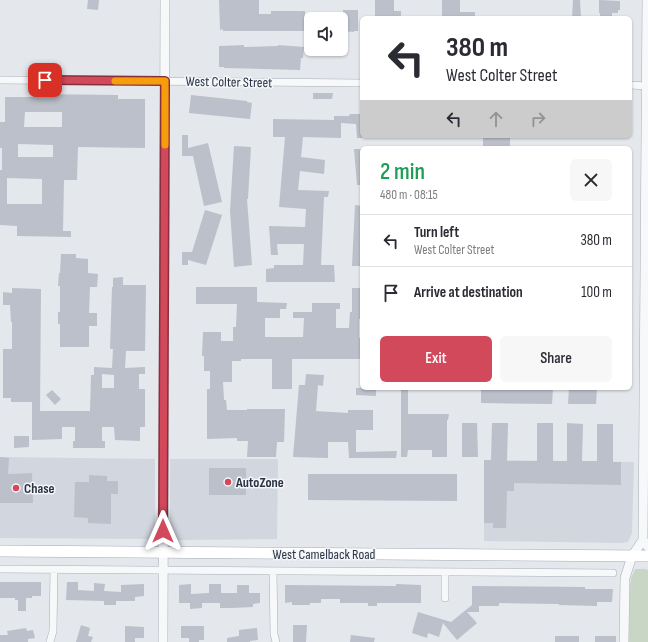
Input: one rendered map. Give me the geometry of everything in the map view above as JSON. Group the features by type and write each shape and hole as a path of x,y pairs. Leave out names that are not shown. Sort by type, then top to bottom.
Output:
{"main road":[{"name":"West Camelback Road","path":"0,551 648,556"}],"street":[{"path":"163,642 165,0"},
{"path":"624,642 625,578 632,556 646,544 647,0"},
{"name":"West Colter Street","path":"0,80 360,83"},
{"path":"632,85 647,86"},
{"name":"West Camelback Road","path":"0,569 613,573"},
{"path":"50,642 53,631 54,570"},
{"path":"274,571 274,634 276,642"},
{"path":"445,572 445,598"}],"shaded area":[{"path":"0,457 155,459 155,534 149,539 0,538"},
{"path":"170,459 278,459 277,539 179,540 175,538 170,529"},
{"path":"484,460 634,462 632,533 628,542 484,541"}],"green space":[{"path":"635,569 648,570 648,642 629,642 630,585"}],"building":[{"path":"88,0 99,0 98,10 87,9"},
{"path":"219,0 259,0 259,14 271,14 271,11 305,11 304,31 220,30"},
{"path":"375,0 394,0 394,11 401,11 401,16 375,16"},
{"path":"442,0 460,0 460,12 475,12 475,16 442,16"},
{"path":"573,0 580,0 581,16 572,16"},
{"path":"599,0 620,1 620,10 618,10 618,13 612,13 612,16 600,16"},
{"path":"343,10 358,10 358,31 348,32 348,12 343,12"},
{"path":"244,45 244,47 278,45 304,47 300,70 219,67 219,46"},
{"path":"313,93 333,93 332,99 313,99"},
{"path":"33,94 118,95 118,99 145,99 145,148 78,147 77,180 64,180 63,231 71,231 71,237 17,236 17,226 0,225 0,170 2,170 2,148 0,148 0,122 5,122 5,97 33,97","holes":["25,112 62,112 62,127 24,127","18,144 53,145 53,157 18,157","7,178 42,179 42,204 7,204"]},
{"path":"191,95 247,101 252,103 250,119 189,113"},
{"path":"350,114 360,114 360,138 357,138 356,124 341,123 341,138 303,137 301,157 325,160 324,174 300,171 298,190 329,191 328,197 324,197 321,265 334,265 335,282 266,282 266,269 274,268 274,265 303,265 304,244 277,244 278,255 271,255 269,226 305,227 306,209 279,207 285,137 273,137 273,119 334,120 334,116 349,116"},
{"path":"182,135 188,135 188,148 208,143 222,202 204,206 193,156 182,156"},
{"path":"483,138 510,138 510,146 483,146"},
{"path":"234,146 251,147 247,199 252,265 234,267 230,211"},
{"path":"354,149 360,149 360,185 357,185"},
{"path":"355,205 360,206 360,266 352,266"},
{"path":"205,210 222,215 206,265 188,260 188,265 182,265 182,252 192,252"},
{"path":"61,254 76,254 76,258 88,259 88,273 98,274 97,287 90,287 89,313 97,313 97,326 89,326 89,347 60,347 60,324 58,324 58,312 60,312 60,286 58,286"},
{"path":"123,277 123,285 146,285 145,351 126,351 125,368 145,367 145,374 139,374 139,389 145,389 145,427 140,427 140,441 115,440 114,427 102,427 102,441 105,441 105,448 73,448 73,441 75,441 75,427 62,427 62,439 32,440 32,402 11,402 11,398 3,398 3,349 12,349 12,322 10,305 3,305 3,292 12,293 12,288 41,289 40,411 90,411 91,375 94,375 94,367 112,368 113,349 110,349 113,278","holes":["102,374 114,375 114,388 102,388"]},
{"path":"196,287 257,287 257,302 287,303 286,309 280,309 280,318 265,318 265,337 303,337 304,318 293,318 293,312 312,312 312,303 340,303 340,309 336,309 336,328 349,328 350,312 352,312 352,288 360,288 360,359 292,359 292,389 272,389 272,359 241,359 241,361 232,361 232,382 223,382 224,400 226,400 227,410 285,409 284,442 277,442 276,457 247,457 248,441 237,441 237,438 207,439 207,389 210,389 210,371 204,371 204,356 202,356 203,332 221,332 221,341 233,341 233,327 236,327 237,304 196,304"},
{"path":"306,374 324,375 323,386 318,385 316,411 348,413 348,410 373,410 373,430 356,430 356,452 397,451 396,458 349,458 348,442 328,442 328,458 293,457 299,385 305,385"},
{"path":"356,388 360,388 360,390 376,390 376,396 356,395"},
{"path":"52,390 61,399 55,405 46,395"},
{"path":"401,390 408,390 408,414 449,414 447,420 447,457 432,457 432,450 408,450 407,457 401,457"},
{"path":"481,390 553,390 552,404 481,403"},
{"path":"569,390 597,390 596,404 568,404"},
{"path":"462,423 477,423 478,457 462,457"},
{"path":"492,423 508,423 507,461 537,461 537,423 553,423 553,461 567,461 567,423 583,424 582,461 597,461 597,424 613,424 613,462 621,462 621,485 514,483 514,491 507,491 506,528 493,528 493,523 484,523 484,460 491,460"},
{"path":"14,436 29,436 29,447 14,448"},
{"name":"Chase","path":"0,457 9,458 8,474 32,473 33,503 0,503"},
{"name":"AutoZone","path":"209,468 246,468 246,495 209,495"},
{"path":"308,474 457,474 457,501 308,500"},
{"path":"89,475 107,476 107,481 118,481 118,494 111,494 111,524 88,523 88,518 74,517 75,482 89,482"},
{"path":"0,582 41,582 41,596 26,598 26,611 18,611 18,600 15,600 15,598 0,598"},
{"path":"67,582 78,582 78,590 94,591 94,583 105,584 104,591 121,592 121,585 144,584 144,596 135,597 135,601 116,601 116,605 104,605 104,601 66,600"},
{"path":"191,584 191,594 209,593 209,584 221,584 221,593 237,593 237,585 249,585 249,593 260,593 260,603 253,604 253,607 220,608 220,603 202,603 202,608 190,609 190,603 179,603 179,585"},
{"path":"396,584 421,585 421,603 377,603 377,606 368,606 368,603 340,603 340,599 321,599 321,603 310,603 310,605 292,605 292,602 285,603 285,585 396,586"},
{"path":"472,586 585,587 585,589 613,589 612,602 597,602 597,606 499,603 499,606 479,606 479,612 467,612 477,623 457,640 443,623 439,637 428,633 427,638 412,633 418,612 451,622 472,605"},
{"path":"81,625 90,628 88,636 93,637 91,642 76,642"},
{"path":"293,625 307,625 306,642 293,642"},
{"path":"125,626 144,627 144,638 135,638 135,642 125,642"},
{"path":"181,626 204,626 204,640 199,640 199,642 189,642 189,638 181,638"},
{"path":"26,628 27,631 33,630 35,638 28,639 28,642 0,642 0,635 8,635 7,631"},
{"path":"257,628 258,640 250,642 227,642 227,638 239,636 239,630"},
{"path":"351,635 375,638 374,642 350,642"},
{"path":"555,636 579,636 579,642 555,642"},
{"path":"595,636 616,636 616,642 595,642"}],"slow traffic":[{"path":"115,81 165,81 165,145"}],"place":[{"name":"AutoZone","path":"228,482"},
{"name":"Chase","path":"16,488"}],"route":[{"path":"45,80 165,81 163,531"}]}
